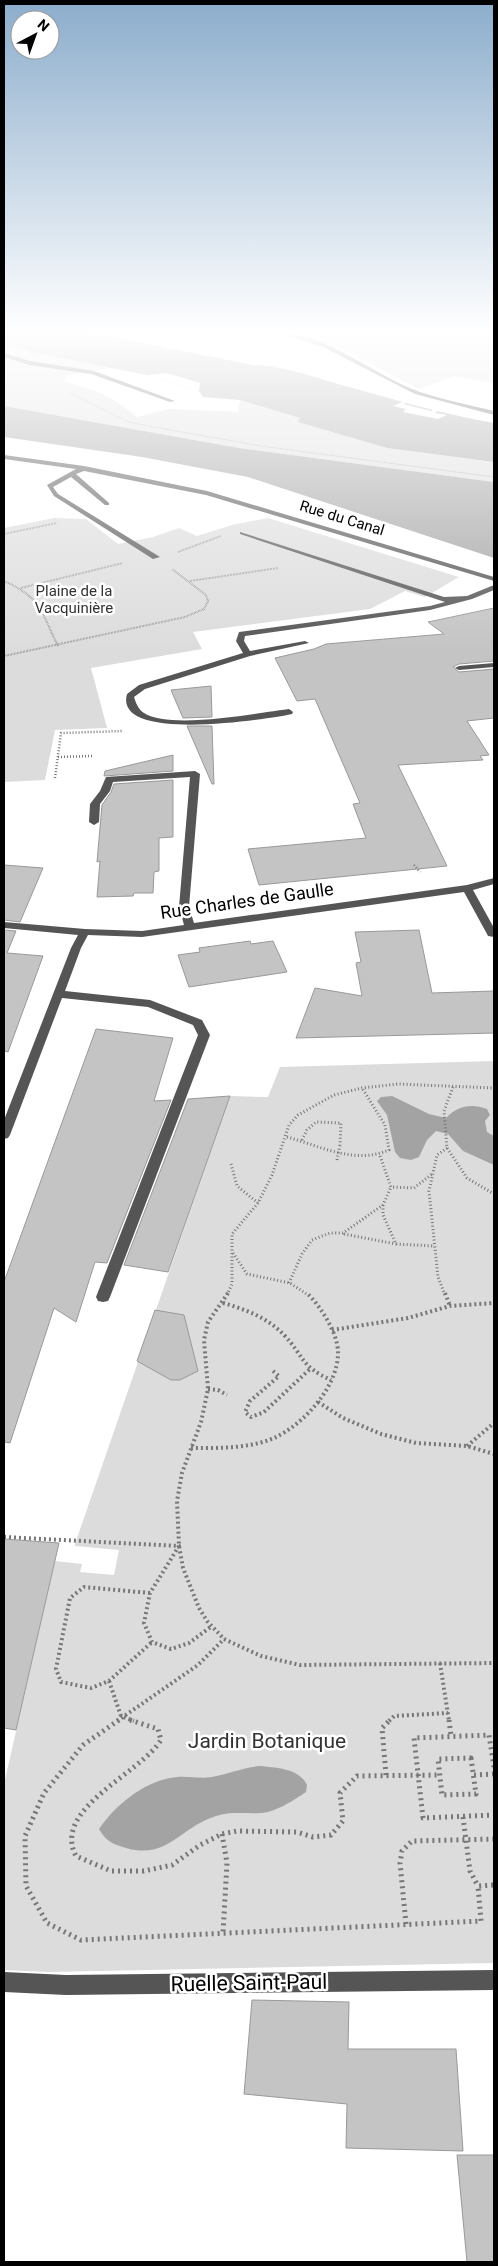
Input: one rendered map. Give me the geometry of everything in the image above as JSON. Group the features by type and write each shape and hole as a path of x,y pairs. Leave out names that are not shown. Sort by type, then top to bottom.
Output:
{"street":[{"name":"Rue du Canal","path":"4,457 84,468 207,493 494,579"},
{"path":"84,468 49,486 56,495 156,558"},
{"path":"72,475 106,504"},
{"path":"242,533 443,599 457,601"},
{"path":"248,654 240,641 242,634 430,608 474,597 494,587"},
{"path":"289,712 186,723 166,723 142,716 132,706 130,696 142,687 248,654 305,643"},
{"path":"459,668 494,665"},
{"path":"94,822 95,804 105,791 109,779 195,774 184,907 190,927"},
{"name":"Rue Charles de Gaulle","path":"4,926 142,934 467,888 494,881"},
{"path":"467,888 492,934"},
{"path":"4,1135 76,948 85,932"},
{"path":"58,994 150,1004 198,1023 204,1035 103,1296"},
{"name":"Ruelle Saint-Paul","path":"4,1982 66,1985 494,1980"}],"path":[{"path":"219,439 494,477"},
{"path":"4,534 52,523 63,523"},
{"path":"190,582 272,570 310,555"},
{"path":"21,588 126,562 124,558"},
{"path":"4,656 58,646 200,612 207,605 206,595 156,558"},
{"path":"4,581 21,588 34,598 44,612 58,646"},
{"path":"55,778 61,733 108,733 140,728 152,720"},
{"path":"58,757 92,756"},
{"path":"494,1088 398,1084 362,1088 334,1095 313,1105 298,1115 289,1125 287,1137 272,1175 258,1203 232,1234 232,1284 223,1304 208,1322 204,1340 208,1389 201,1422 182,1473 176,1501 179,1546 183,1568 198,1608 224,1639 260,1656 300,1665 494,1663"},
{"path":"453,1087 444,1111 447,1148 467,1178 494,1194"},
{"path":"287,1137 302,1140 333,1152 364,1157 380,1156 389,1150 390,1138 382,1116 362,1088"},
{"path":"302,1140 307,1130 316,1122 340,1123 338,1160"},
{"path":"447,1148 437,1155 429,1191 438,1277 450,1306"},
{"path":"380,1156 391,1187 383,1205 383,1215 396,1244"},
{"path":"231,1164 238,1186 258,1203"},
{"path":"391,1187 414,1188 432,1174"},
{"path":"343,1234 383,1205"},
{"path":"289,1284 308,1244 326,1232 396,1244 434,1246"},
{"path":"191,1448 246,1446 284,1434 302,1420 318,1402 331,1380 338,1358 338,1343 322,1311 296,1286 247,1274 233,1253"},
{"path":"332,1330 408,1318 450,1306 494,1303"},
{"path":"223,1304 240,1307 265,1319 285,1335 304,1364 331,1380"},
{"path":"273,1371 279,1376 250,1401 245,1412 252,1417 264,1412 310,1368"},
{"path":"208,1389 218,1390 228,1395"},
{"path":"318,1402 343,1418 381,1434 416,1443 467,1446 494,1454"},
{"path":"467,1446 494,1422"},
{"path":"4,1537 179,1546"},
{"path":"179,1546 150,1593 144,1623 152,1642 170,1649 189,1643 212,1626"},
{"path":"150,1593 84,1587 70,1598 56,1669 61,1682 92,1688 109,1681 152,1642"},
{"path":"224,1639 198,1664 121,1716 83,1745 44,1793 25,1836 26,1886 47,1924 81,1940 481,1921 478,1886 470,1872 463,1817"},
{"path":"440,1663 452,1736"},
{"path":"109,1681 121,1716 129,1721 145,1723 158,1729 161,1740 151,1754 110,1787 83,1812 72,1826 70,1842 76,1856 111,1871 144,1870 172,1865 200,1845 222,1834 237,1831 297,1832 312,1837 330,1835 343,1821 340,1793 346,1784 357,1776 440,1775"},
{"path":"386,1775 382,1728 394,1716 448,1713"},
{"path":"494,1767 489,1735 414,1738 423,1818 494,1816"},
{"path":"471,1758 474,1775 476,1794 442,1795 438,1759 471,1758"},
{"path":"474,1775 494,1774"},
{"path":"222,1834 227,1863 222,1909 223,1932"},
{"path":"406,1924 400,1863 402,1851 412,1841 494,1839"},
{"path":"478,1886 494,1885"}],"green space":[{"path":"187,439 356,439 387,448 494,462 494,482 239,448"},
{"name":"Plaine de la Vacquinière","path":"54,518 86,519 118,544 153,537 179,528 197,536 232,525 268,518 459,577 425,597 405,591 370,609 193,632 202,649 91,668 107,728 55,730 45,780 4,782 4,528"},
{"name":"Jardin Botanique","path":"494,1061 494,1963 49,1972 4,1970 4,1784 55,1561 82,1564 80,1572 114,1575 119,1550 75,1546 75,1544 230,1096 268,1097 280,1067"}],"shaded area":[{"path":"16,439 187,439 239,448 494,482 494,558 248,477 142,457"},
{"path":"355,439 494,439 494,462 387,448"},
{"path":"392,1096 429,1114 446,1118 460,1108 475,1106 487,1109 490,1115 485,1121 487,1132 494,1136 494,1165 463,1151 448,1134 436,1131 427,1140 419,1157 411,1160 400,1158 395,1152 387,1115 377,1101 381,1097"},
{"path":"260,1766 280,1768 299,1775 307,1785 306,1792 285,1805 267,1812 233,1813 216,1816 193,1827 173,1841 153,1850 140,1851 117,1845 110,1842 99,1829 123,1802 154,1783 177,1777 212,1777"}],"building":[{"path":"494,608 494,661 459,664 453,667 459,672 494,669 494,718 467,721 489,755 480,756 483,760 398,765 447,866 259,885 248,849 366,838 353,804 360,803 315,699 297,701 275,658 314,649 326,644 444,634 428,622"},
{"path":"211,686 212,717 183,718 171,690"},
{"path":"187,726 212,726 214,784 212,784"},
{"path":"173,755 173,771 104,776 105,771"},
{"path":"173,780 173,837 159,838 159,871 154,872 153,893 134,893 133,896 97,897 100,861 97,862 102,805 114,784"},
{"path":"4,865 43,868 20,922 4,920"},
{"path":"4,930 16,931 7,953 43,956 8,1052 4,1051"},
{"path":"419,930 432,993 494,991 494,1033 296,1038 315,988 362,996 356,963 361,962 355,932"},
{"path":"250,941 251,944 273,941 287,972 189,987 178,955 200,952 199,948"},
{"path":"96,1029 173,1038 154,1101 171,1100 107,1263 95,1262 76,1322 54,1308 10,1443 4,1442 4,1282"},
{"path":"230,1096 168,1272 124,1265 188,1099"},
{"path":"155,1310 184,1315 198,1371 180,1380 171,1380 137,1361"},
{"path":"4,1539 59,1543 16,1730 4,1728"},
{"path":"252,2000 349,2002 348,2049 456,2049 463,2151 346,2148 347,2104 244,2094"},
{"path":"457,2155 494,2155 494,2262 467,2262"}]}
